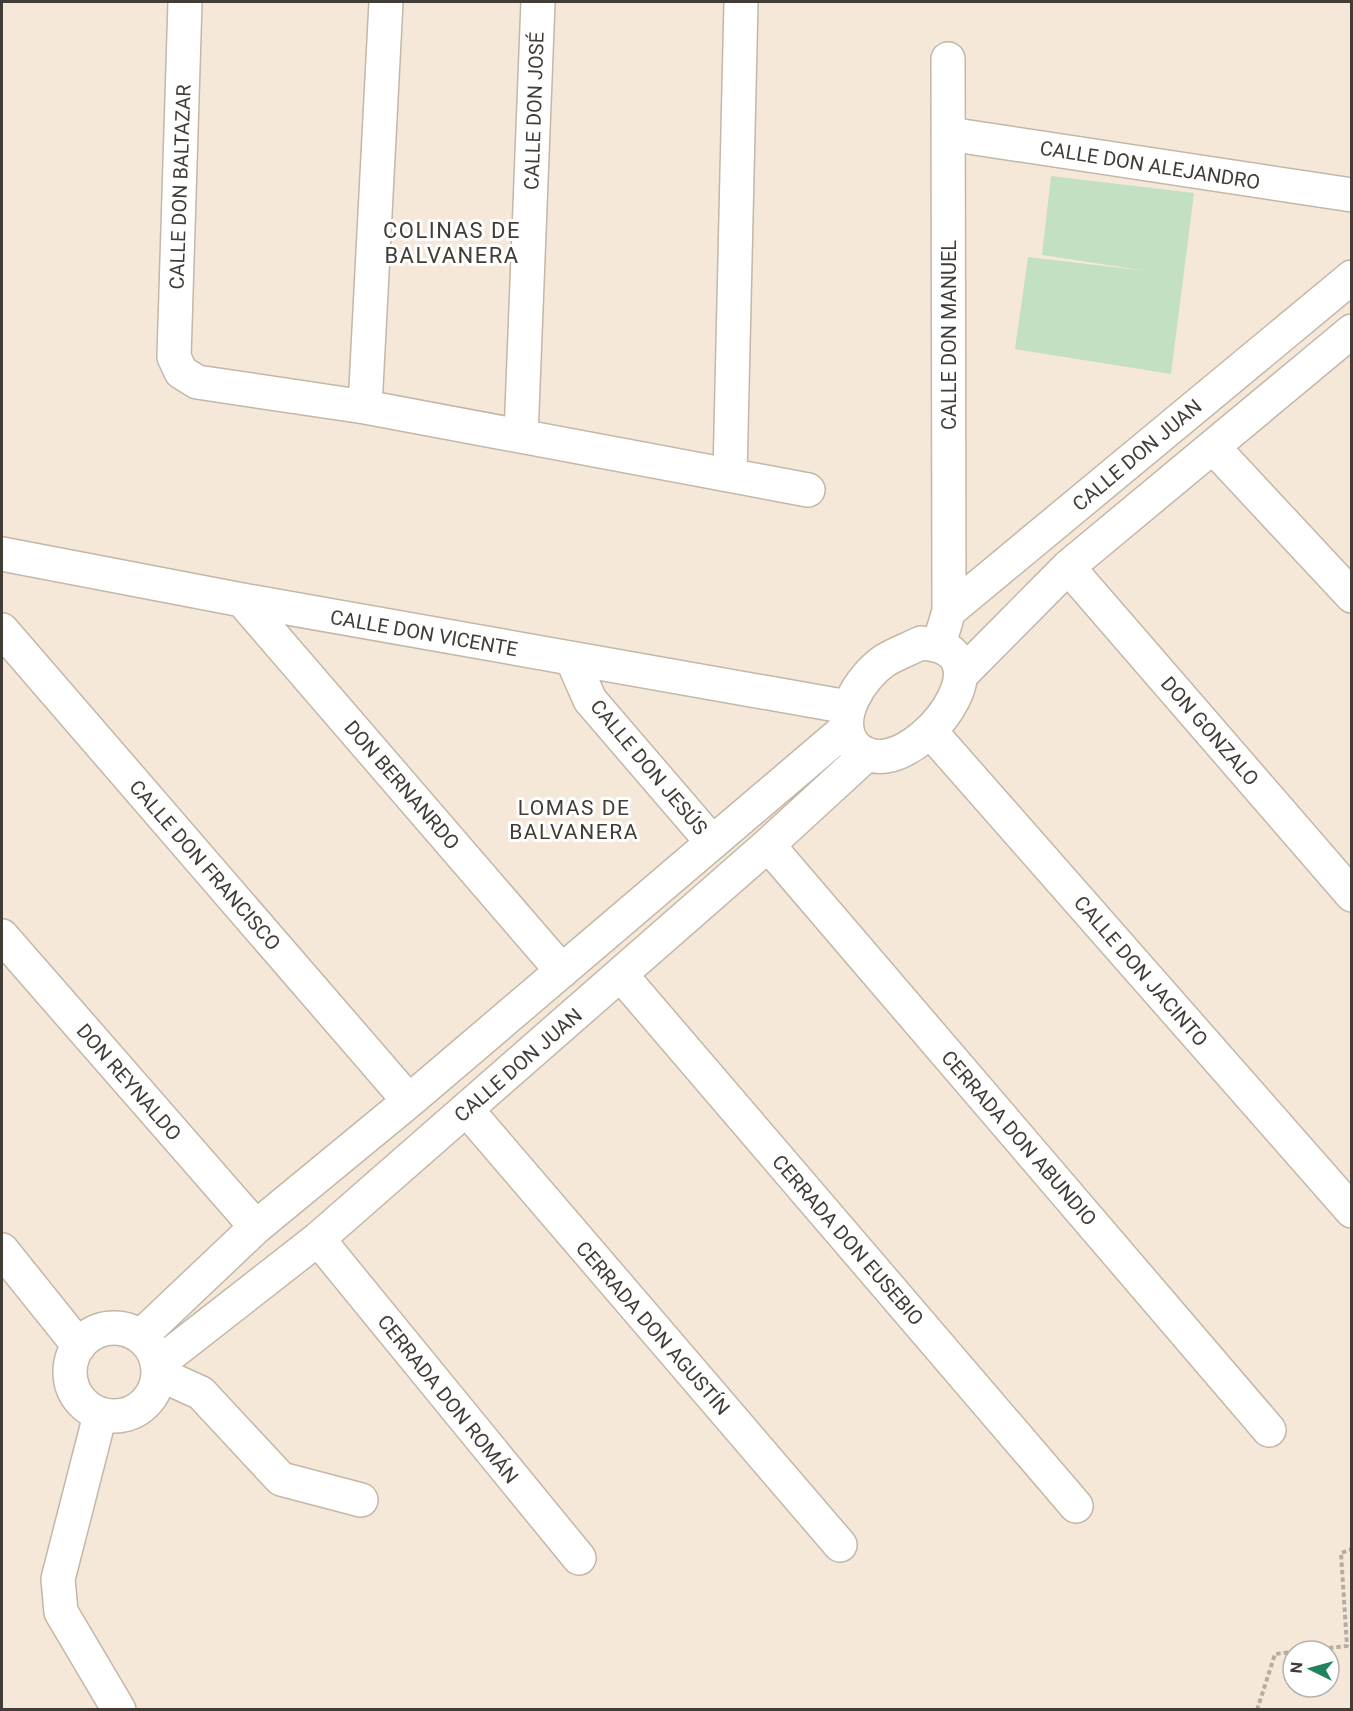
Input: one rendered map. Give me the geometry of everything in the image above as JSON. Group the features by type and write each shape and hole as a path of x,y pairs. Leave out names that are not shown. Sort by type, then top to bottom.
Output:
{"street":[{"name":"CALLE DON BALTAZAR","path":"185,2 174,357 181,372 197,382 365,407"},
{"path":"386,2 365,407 808,490"},
{"name":"CALLE DON JOSÉ","path":"521,436 538,2"},
{"path":"730,474 741,2"},
{"name":"CALLE DON MANUEL","path":"948,59 949,611"},
{"name":"CALLE DON ALEJANDRO","path":"949,134 1352,195"},
{"name":"CALLE DON JUAN","path":"949,611 1352,277"},
{"path":"962,675 957,659 939,644 921,643 883,662 857,691 848,717 849,738 860,752 875,757 887,756 910,748 947,713 957,693 962,675 1068,567 1352,331"},
{"path":"1213,447 1352,596"},
{"name":"CALLE DON VICENTE","path":"2,554 572,659 848,717"},
{"name":"DON GONZALO","path":"1068,567 1352,895"},
{"name":"DON BERNANRDO","path":"242,600 562,971"},
{"path":"939,644 949,611"},
{"name":"CALLE DON FRANCISCO","path":"2,630 409,1101"},
{"name":"CALLE DON JESÚS","path":"572,659 590,700 712,842"},
{"path":"141,1336 256,1227 409,1101 712,842 848,717"},
{"name":"CALLE DON JACINTO","path":"930,731 1352,1210"},
{"name":"CALLE DON JUAN","path":"159,1369 318,1239 467,1110 768,845 867,754"},
{"name":"CERRADA DON ABUNDIO","path":"768,845 1269,1430"},
{"name":"DON REYNALDO","path":"2,936 256,1227"},
{"name":"CERRADA DON EUSEBIO","path":"621,975 1076,1506"},
{"name":"CERRADA DON AGUSTÍN","path":"467,1110 840,1545"},
{"name":"CERRADA DON ROMÁN","path":"318,1239 579,1558"},
{"path":"2,1250 79,1346"},
{"path":"107,1328 125,1329 141,1336 152,1348 159,1369 150,1399 128,1415 100,1414 83,1403 72,1386 70,1365 79,1346 91,1334 107,1328"},
{"path":"159,1369 201,1393 281,1479 361,1500"},
{"path":"100,1414 58,1579 61,1612 119,1710"}],"path":[{"path":"1341,1647 1347,1646 1341,1553 1352,1549"},
{"path":"1257,1710 1275,1654 1281,1653"}],"green space":[{"path":"1051,176 1194,193 1171,374 1015,349 1028,257 1147,271 1042,255"}],"district":[{"name":"COLINAS DE BALVANERA","path":"452,242"},
{"name":"LOMAS DE BALVANERA","path":"574,820"}]}
